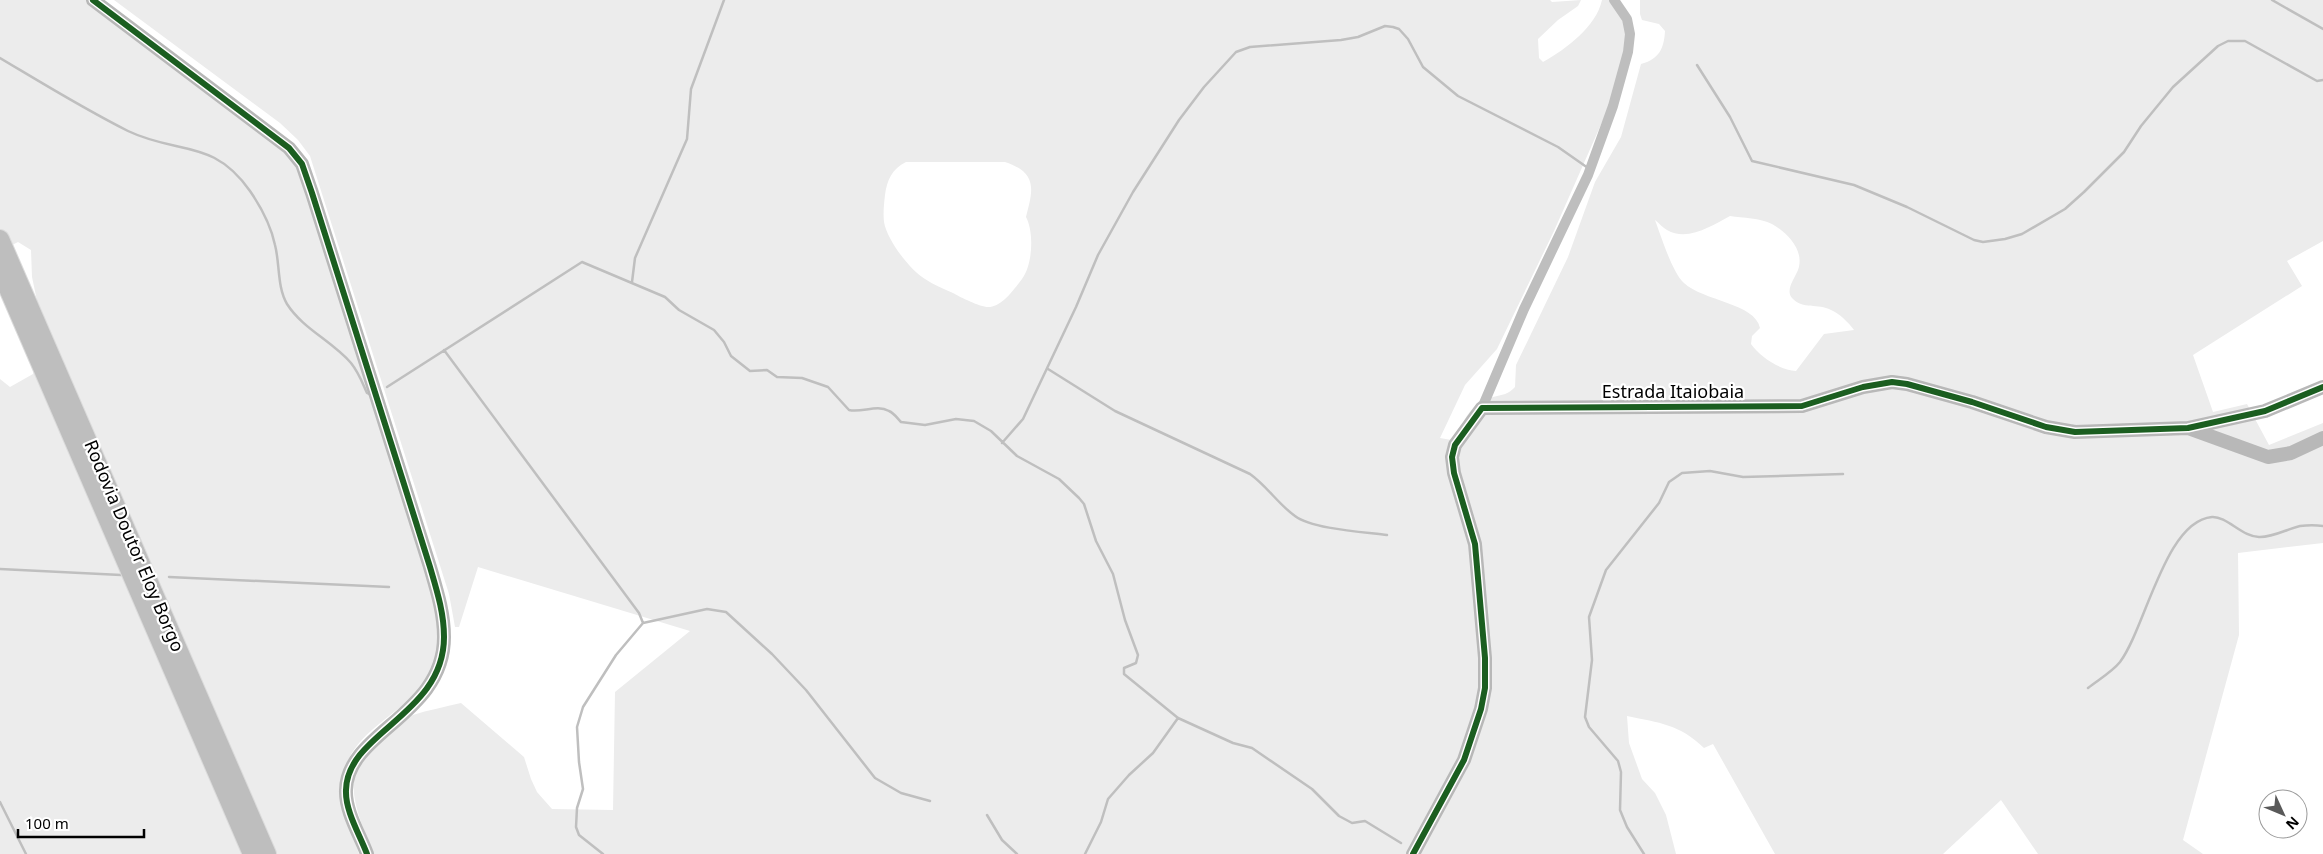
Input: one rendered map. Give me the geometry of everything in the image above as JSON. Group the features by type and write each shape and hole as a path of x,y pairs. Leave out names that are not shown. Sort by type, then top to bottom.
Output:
{"highway":[{"name":"Rodovia Doutor Eloy Borgo","path":"0,239 266,854"},
{"name":"Rodovia Doutor Eloy Borgo","path":"0,270 252,854"}],"street":[{"path":"93,0 289,148 302,164 310,186 421,539 442,609 444,624 442,661 431,685 394,724 366,747 348,774 345,788 346,800 367,854"},
{"path":"1413,854 1464,760 1474,735 1484,695 1485,658 1475,544 1454,473 1452,457 1455,445 1482,408 1524,309 1588,175 1613,106 1628,52 1630,34 1626,19 1614,0"},
{"name":"Estrada Itaiobaia","path":"1482,408 1802,406 1863,386 1892,382 1907,384 1962,399 2059,430 2075,432 2188,428 2272,409 2323,387"},
{"path":"2188,428 2268,457 2291,453 2323,438"}],"shaded area":[{"path":"0,0 93,0 299,163 442,625 435,664 426,682 407,701 362,739 351,754 345,769 343,784 344,800 359,854 0,854 0,379 10,387 33,374 41,349 39,310 32,277 31,250 18,242 0,251"},
{"path":"114,0 1550,0 1552,2 1581,0 1578,6 1558,20 1538,39 1539,58 1543,62 1561,51 1587,28 1599,10 1602,0 1616,0 1629,31 1610,104 1554,231 1497,349 1465,385 1440,438 1457,441 1465,419 1473,408 1485,400 1505,394 1515,387 1516,365 1568,257 1595,182 1621,137 1641,64 1656,56 1662,48 1665,31 1659,24 1642,20 1640,0 2323,0 2323,241 2287,261 2302,286 2193,355 2213,412 2247,404 2269,445 2323,423 2323,543 2238,553 2239,635 2183,840 2203,854 2038,854 2001,800 1943,854 1775,854 1713,744 1704,748 1677,729 1627,716 1629,743 1642,779 1655,793 1666,815 1676,854 373,854 359,817 355,798 354,779 362,762 387,733 405,719 419,713 461,703 524,757 537,792 552,809 613,810 615,692 690,631 478,567 459,627 455,627 449,594 310,156 298,140 280,123","holes":["906,162 1005,162 1016,166 1028,177 1031,191 1026,217 1029,223 1031,239 1030,257 1026,273 1003,301 988,307 980,305 932,283 919,275 894,246 884,222 885,195 891,175","1730,216 1757,219 1772,224 1784,232 1794,243 1800,263 1790,288 1792,298 1801,304 1834,311 1844,318 1854,330 1824,334 1796,371 1777,365 1755,349 1751,344 1752,336 1760,328 1756,320 1749,313 1703,294 1684,283 1675,271 1655,220 1667,230 1683,234 1708,228"]}],"waterway":[{"path":"632,282 635,258 687,139 691,89 724,0"},
{"path":"2272,0 2323,29"},
{"path":"1002,443 1023,419 1076,307 1098,255 1133,192 1179,120 1204,87 1236,52 1250,47 1341,40 1358,37 1385,26 1393,27 1399,29 1408,39 1423,67 1458,96 1558,147 1588,168"},
{"path":"1697,65 1730,117 1752,161 1854,185 1907,207 1974,240 1983,242 2022,234 2065,209 2124,152 2141,126 2173,87 2218,46 2228,41 2245,41 2317,81 2323,80"},
{"path":"0,58 79,105 128,131 146,138 208,155 236,174 254,197 268,224 277,252 280,283 287,304 301,321 351,363 369,394"},
{"path":"387,387 582,262 665,297 679,310 714,330 724,342 731,356 750,371 767,370 777,377 802,378 828,387 849,410 880,408 892,413 901,422 925,425 956,419 974,421 991,431 1017,456 1059,479 1084,504 1096,541 1113,574 1125,620 1138,655 1136,663 1124,668 1124,674 1178,718 1233,743 1252,748 1312,789 1339,816 1352,823 1365,821 1401,843"},
{"path":"444,350 639,613 643,623"},
{"path":"1048,369 1115,411 1250,474 1283,506 1303,520 1326,527 1387,535"},
{"path":"1644,854 1627,827 1620,810 1621,772 1618,761 1589,727 1585,717 1592,660 1589,617 1606,570 1659,503 1669,482 1682,473 1710,471 1743,477 1843,474"},
{"path":"2088,688 2109,673 2120,662 2139,625 2169,555 2181,536 2196,523 2212,517 2218,518 2247,534 2260,537 2270,536 2300,526 2323,526"},
{"path":"0,569 121,575"},
{"path":"169,577 389,587"},
{"path":"603,854 579,835 576,827 577,808 583,789 577,727 583,707 616,655 643,623 707,609 726,612 772,654 806,690 875,778 901,793 930,801"},
{"path":"1085,854 1101,822 1108,799 1129,775 1153,753 1178,718"},
{"path":"0,802 26,854"},
{"path":"987,815 1002,840 1017,854"}],"cycle path":[{"path":"93,0 289,148 302,164 312,193 430,567 440,602 444,628 440,664 429,686 413,704 377,737 350,770 346,798 367,854"},
{"path":"1413,854 1464,760 1481,709 1485,688 1485,658 1475,544 1454,473 1452,457 1455,445 1482,408 1802,406 1863,387 1892,382 1907,384 1972,402 2046,427 2075,432 2188,428 2265,411 2323,387"}]}
